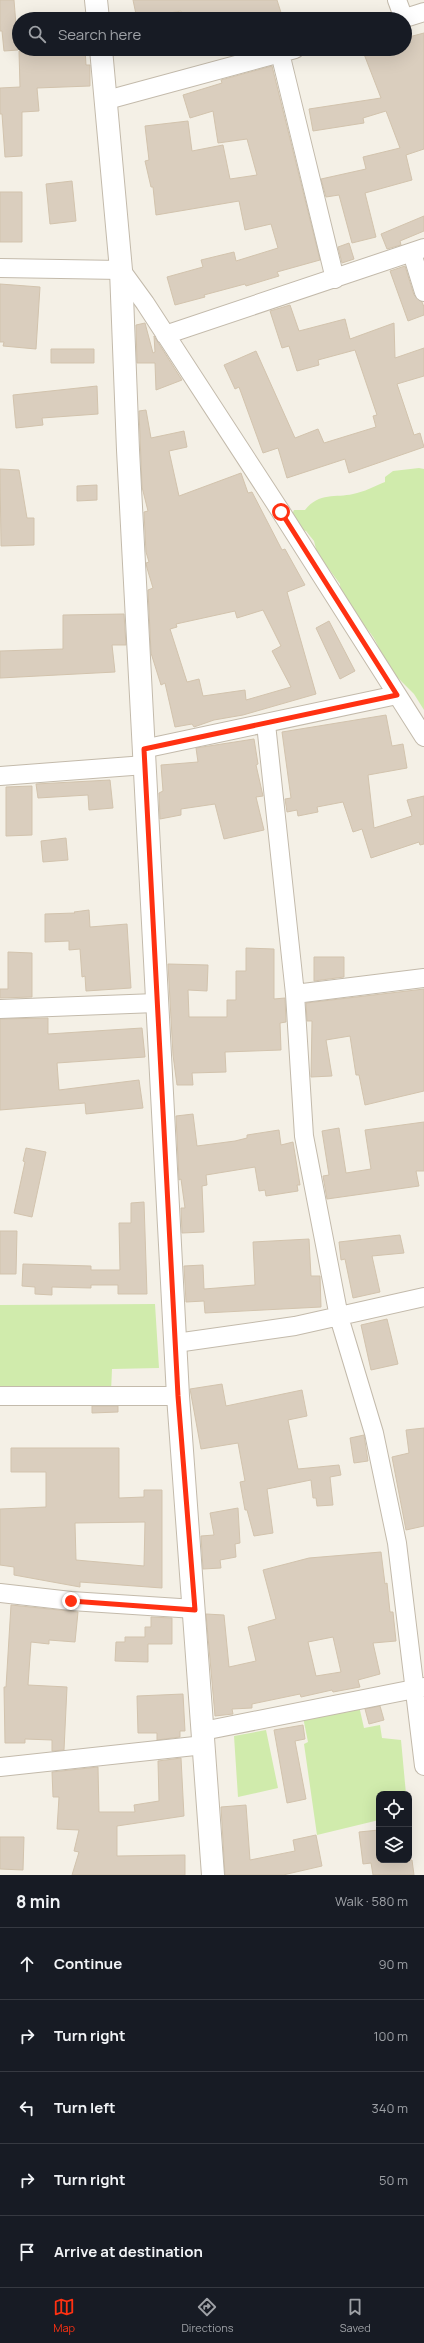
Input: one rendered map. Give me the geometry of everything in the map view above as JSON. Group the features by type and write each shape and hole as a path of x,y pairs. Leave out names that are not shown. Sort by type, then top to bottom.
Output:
{"street":[{"path":"96,0 97,12"},
{"path":"397,0 401,12"},
{"path":"412,16 424,12"},
{"path":"102,56 107,100 121,270 156,1003 178,1396 195,1610 213,1875"},
{"path":"107,100 269,56"},
{"path":"288,56 335,279"},
{"path":"165,335 418,250 424,292"},
{"path":"0,268 121,270"},
{"path":"121,270 145,303 281,512 424,737"},
{"path":"0,776 144,757 266,724 397,695"},
{"path":"266,724 295,994 304,1136 339,1317 374,1433 392,1519 420,1687 424,1766"},
{"path":"295,994 424,978"},
{"path":"0,1009 156,1003"},
{"path":"176,1343 296,1326 424,1297"},
{"path":"0,1396 178,1396"},
{"path":"0,1593 71,1601 195,1610"},
{"path":"0,1767 203,1738 420,1687"}],"green space":[{"path":"419,468 424,469 424,710 414,694 382,662 378,645 362,622 341,604 340,584 317,553 314,541 306,531 294,528 289,521 294,510 305,510 316,500 361,492 385,482 385,477 393,471"},
{"path":"155,1304 159,1368 112,1369 111,1392 0,1392 0,1305"},
{"path":"359,1706 364,1728 380,1725 382,1738 401,1740 406,1791 376,1791 376,1821 317,1835 304,1744 308,1742 303,1717"},
{"path":"266,1730 278,1788 238,1797 234,1736"}],"building":[{"path":"0,0 14,0 15,12 12,12 12,50 4,51 2,31 0,31"},
{"path":"133,0 277,0 281,12 181,11 136,12"},
{"path":"424,33 424,149 406,155 412,180 365,193 376,237 352,243 339,195 326,197 321,179 366,169 363,157 400,148 386,111 363,118 364,123 313,131 309,109 381,98 365,56 412,56 412,36"},
{"path":"19,56 85,56 86,65 90,65 90,86 37,88 39,111 22,112 22,156 5,157 2,114 0,114 0,88 20,87"},
{"path":"272,66 320,260 277,272 279,276 246,286 245,284 204,295 205,297 175,305 167,277 203,267 201,260 234,252 236,261 278,248 271,224 245,230 239,201 156,215 153,187 151,187 145,161 149,160 145,126 188,121 192,151 223,145 230,179 257,175 247,139 218,143 213,111 190,118 183,95 222,83 221,80"},
{"path":"72,181 76,221 50,224 46,184"},
{"path":"0,192 22,192 22,242 0,242"},
{"path":"424,216 424,231 400,241 401,245 387,249 381,234"},
{"path":"349,243 354,259 342,263 338,247"},
{"path":"405,266 414,295 422,302 424,307 424,315 408,321 390,271"},
{"path":"0,284 40,287 36,349 3,346 4,342 0,342"},
{"path":"290,305 299,331 345,319 350,339 394,323 395,358 424,348 424,376 397,384 414,435 420,433 424,447 349,473 345,459 287,478 278,448 263,453 239,387 235,389 224,365 256,351 295,438 318,429 324,443 376,427 373,416 377,415 355,350 318,360 319,365 297,371 289,346 282,348 270,311"},
{"path":"145,323 153,353 155,352 154,336 182,380 156,390 155,363 137,363 136,325"},
{"path":"51,349 94,349 94,363 51,363"},
{"path":"97,386 98,414 42,418 43,425 16,428 13,395"},
{"path":"146,410 151,438 184,431 187,447 169,451 179,496 241,473 248,493 252,492 282,550 285,549 305,585 287,592 316,694 243,715 214,720 194,727 192,724 175,727 165,683 161,685 151,653 148,590 153,588 146,563 149,562 146,552 144,512 148,511 142,487 139,411","holes":["263,610 281,646 272,651 291,687 246,700 245,690 203,696 199,679 187,682 170,629 177,627 176,624 235,611 237,618"]},
{"path":"0,469 19,470 27,518 34,518 34,545 1,546"},
{"path":"97,485 97,500 77,501 77,486"},
{"path":"124,614 126,645 112,645 115,672 0,678 0,651 63,649 63,615"},
{"path":"329,621 355,671 340,679 316,628"},
{"path":"386,715 392,746 403,744 407,768 368,775 374,828 412,816 407,800 424,796 424,844 420,845 419,842 371,858 362,829 353,832 343,802 317,807 318,812 298,816 297,810 287,812 285,799 291,798 282,732"},
{"path":"254,739 258,764 256,765 263,796 256,797 264,830 224,839 215,804 181,809 181,815 160,819 159,793 163,791 161,765 198,762 196,748"},
{"path":"110,780 113,808 89,810 88,795 38,798 36,784"},
{"path":"32,786 32,835 6,836 6,787"},
{"path":"66,838 68,860 43,862 41,841"},
{"path":"89,910 90,927 127,924 131,988 86,991 85,976 82,977 80,949 69,950 69,941 45,942 45,914 75,913 74,912"},
{"path":"246,948 274,949 274,999 285,998 286,1022 280,1023 281,1050 225,1052 226,1072 192,1073 193,1085 177,1085 173,1055 168,964 208,965 207,991 188,990 189,1017 227,1017 227,1000 236,1000 236,971 246,971"},
{"path":"8,952 32,953 32,997 0,998 0,989 8,989"},
{"path":"314,957 344,957 344,977 314,981"},
{"path":"424,989 424,1091 365,1105 359,1075 356,1075 350,1036 326,1040 332,1076 311,1077 312,1021 307,1021 306,1003"},
{"path":"48,1018 48,1034 142,1028 145,1057 57,1063 59,1090 139,1080 143,1108 86,1114 85,1103 0,1110 0,1019"},
{"path":"193,1114 197,1146 235,1141 247,1138 247,1135 279,1130 281,1145 293,1142 300,1185 297,1185 298,1191 266,1196 265,1190 259,1191 255,1167 206,1175 207,1185 202,1186 204,1232 182,1233 181,1208 185,1208 181,1179 179,1180 176,1116"},
{"path":"424,1122 424,1171 416,1171 419,1186 327,1199 323,1176 329,1175 322,1131 339,1128 346,1173 371,1169 365,1130"},
{"path":"26,1148 46,1152 32,1217 14,1213 25,1162 23,1161"},
{"path":"144,1202 147,1294 118,1294 118,1285 91,1285 91,1288 52,1287 52,1295 35,1294 35,1287 22,1286 23,1264 91,1266 91,1270 120,1270 119,1223 131,1223 131,1203"},
{"path":"0,1231 17,1231 16,1274 0,1274"},
{"path":"400,1235 404,1253 372,1256 380,1292 353,1298 345,1259 341,1260 339,1242"},
{"path":"309,1239 311,1276 320,1276 321,1307 205,1313 204,1301 186,1302 184,1266 203,1265 204,1289 255,1285 253,1242"},
{"path":"387,1319 398,1364 371,1370 361,1325"},
{"path":"222,1384 226,1406 302,1390 307,1416 288,1420 298,1469 339,1465 341,1475 330,1477 333,1505 317,1506 316,1498 313,1498 311,1480 267,1489 273,1533 254,1536 247,1510 245,1510 240,1482 245,1481 238,1443 201,1449 190,1389"},
{"path":"92,1406 118,1406 118,1412 92,1413"},
{"path":"424,1428 424,1526 406,1530 392,1457 409,1453 406,1430"},
{"path":"364,1435 368,1461 354,1463 350,1438"},
{"path":"11,1448 119,1448 119,1498 144,1497 144,1490 162,1490 162,1588 80,1582 80,1587 14,1575 14,1567 0,1565 0,1509 46,1507 46,1472 11,1472","holes":["145,1522 144,1566 76,1560 75,1523"]},
{"path":"238,1508 240,1543 235,1544 236,1557 220,1560 221,1568 203,1569 201,1536 214,1535 210,1513"},
{"path":"381,1552 385,1584 387,1583 390,1612 393,1612 396,1641 373,1643 380,1674 358,1680 360,1687 333,1692 332,1690 301,1697 300,1694 252,1704 252,1708 232,1709 233,1714 215,1716 206,1614 224,1615 229,1667 256,1661 248,1627 276,1619 263,1570 309,1558","holes":["333,1637 341,1672 316,1676 308,1642"]},
{"path":"11,1605 78,1612 75,1642 49,1640 49,1644 31,1642 28,1685 67,1687 64,1750 52,1751 52,1740 25,1739 25,1743 5,1743 4,1687 6,1687"},
{"path":"151,1617 172,1618 172,1644 148,1644 148,1662 115,1661 116,1642 125,1642 125,1637 145,1637 145,1627 151,1627"},
{"path":"183,1694 185,1731 180,1731 180,1737 157,1740 157,1733 138,1733 137,1696"},
{"path":"380,1706 384,1720 369,1724 365,1709"},
{"path":"303,1725 305,1739 295,1741 306,1799 287,1803 274,1730"},
{"path":"181,1758 184,1816 117,1826 117,1856 185,1855 185,1875 72,1875 79,1852 74,1851 79,1830 57,1829 59,1797 53,1797 52,1772 98,1767 99,1812 135,1812 134,1805 159,1801 158,1761"},
{"path":"246,1805 250,1860 295,1851 293,1840 316,1835 322,1866 283,1875 225,1875 221,1807"},
{"path":"376,1830 376,1863 412,1863 412,1860 414,1875 373,1875 371,1863 363,1864 359,1832"},
{"path":"0,1837 24,1837 23,1870 0,1869"}],"route":[{"path":"71,1601 195,1610 178,1396 156,1003 144,749 397,695 281,512"}]}
